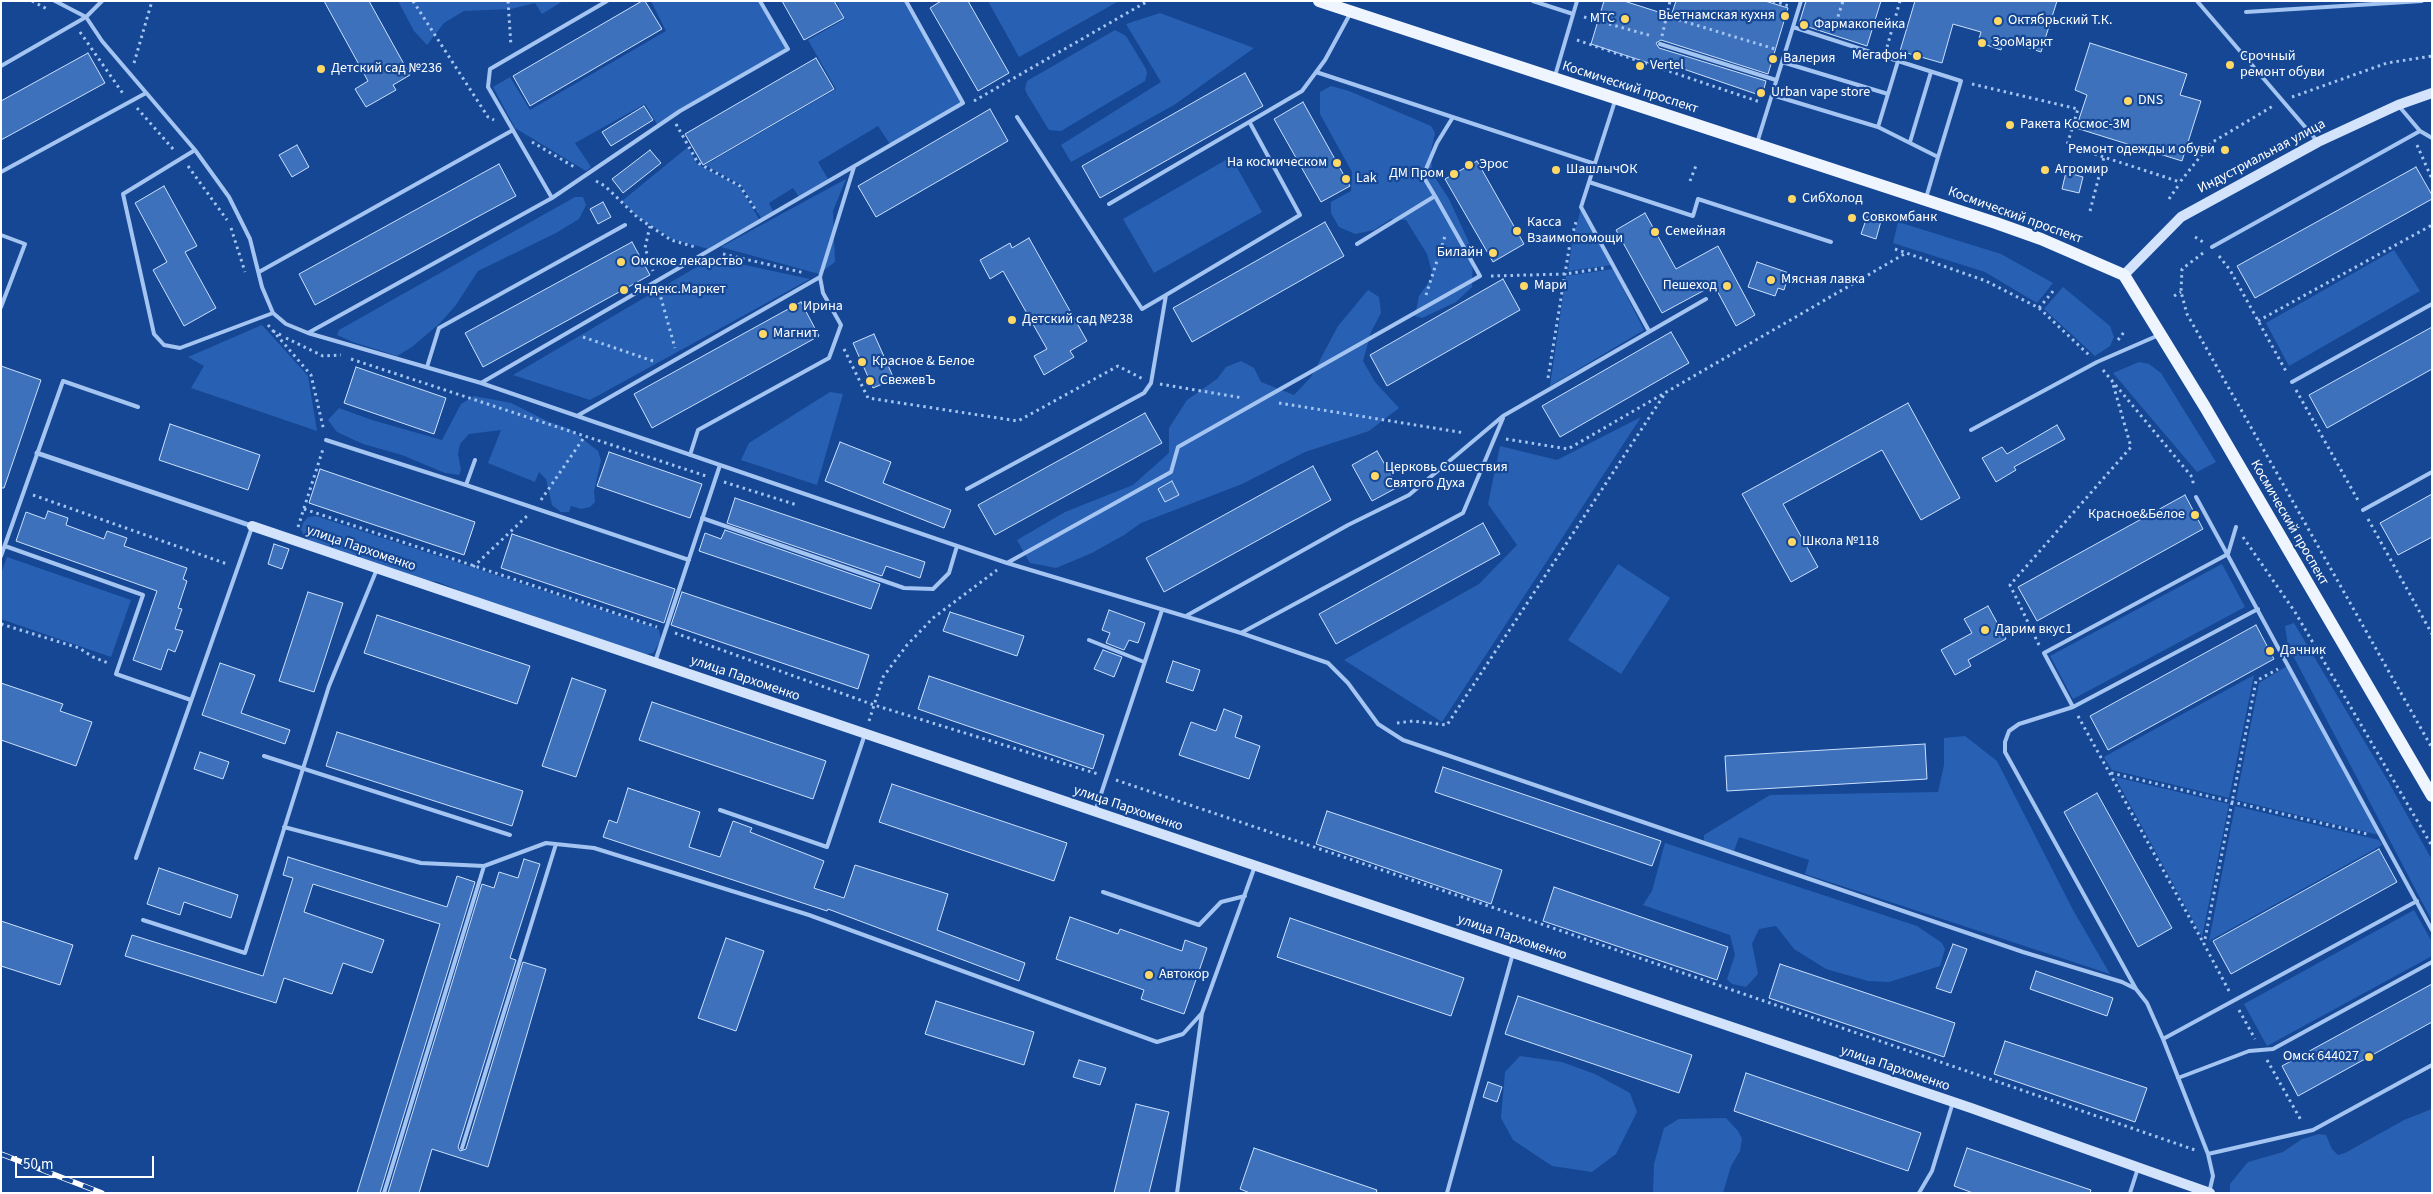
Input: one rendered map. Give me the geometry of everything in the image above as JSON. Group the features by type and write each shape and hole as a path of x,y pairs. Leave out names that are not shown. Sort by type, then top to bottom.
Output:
{"main road":[{"name":"Космический проспект","path":"1319,1 2042,239 2124,275 2161,334 2432,796"}],"street":[{"name":"Индустриальная улица","path":"2124,275 2181,217 2318,142 2398,105 2432,93"},
{"name":"улица Пархоменко","path":"37,454 1953,1102 2209,1193"}],"lane":[{"path":"55,1 86,17 102,41 195,150 229,197 250,238 260,272 262,287 274,313 286,324 308,333 481,383 1007,563 1241,633 1328,664 1348,683 1381,726 1403,740 2023,952 2122,982 2136,990"},
{"path":"1,66 86,17 102,1"},
{"path":"552,198 488,87 490,69 607,1"},
{"path":"308,333 552,198 672,117 788,49 760,1"},
{"path":"481,383 963,103 906,1"},
{"path":"1533,1 1573,14"},
{"path":"1554,78 1577,1"},
{"path":"1757,145 1800,1"},
{"path":"2198,1 2318,142"},
{"path":"2246,12 2422,1"},
{"path":"1109,204 1302,91 1325,60 1351,12"},
{"path":"1793,27 1961,82 1926,200"},
{"path":"1660,44 1776,80"},
{"path":"1878,127 1898,61"},
{"path":"1782,62 1888,94"},
{"path":"1316,72 1595,164"},
{"path":"1910,142 1931,72"},
{"path":"1,172 146,93"},
{"path":"1772,95 1878,127 1938,157"},
{"path":"1616,99 1581,207 1649,331"},
{"path":"2398,105 2420,132 2432,138"},
{"path":"1017,117 1142,309 1300,215 1250,123"},
{"path":"1007,563 1172,472 1178,448 1480,276 1423,176 1437,143 1453,117"},
{"path":"260,272 513,130"},
{"path":"2212,247 2420,132"},
{"path":"195,150 123,194 154,334 164,345 180,348 274,313"},
{"path":"690,455 698,430 829,358 841,325 823,293 820,277 854,167"},
{"path":"1589,182 1693,216 1698,199 1831,242"},
{"path":"1357,244 1435,196"},
{"path":"426,367 439,328 625,225"},
{"path":"1,235 25,244 1,307"},
{"path":"577,416 820,277"},
{"path":"967,489 1144,393 1151,383 1166,294"},
{"path":"1186,617 1348,525 1409,495 1504,416 1706,299"},
{"path":"2292,382 2432,304"},
{"path":"1971,430 2097,362 2161,334"},
{"path":"1,556 63,381 138,407"},
{"path":"1241,633 1463,513 1504,416"},
{"path":"326,440 466,484 689,560"},
{"path":"466,484 475,460"},
{"path":"655,663 720,465"},
{"path":"2363,510 2432,472"},
{"path":"2196,497 2432,930"},
{"path":"702,518 904,588 932,589 949,573 957,546"},
{"path":"136,858 252,526"},
{"path":"2073,707 2044,653 2228,554 2236,527"},
{"path":"5,546 143,595 116,674 191,700"},
{"path":"143,920 245,952 330,686 376,569"},
{"path":"2209,1193 2213,1176 2208,1154 2147,1003 2136,990 2005,752 2005,742 2009,731 2019,724 2073,707 2258,609"},
{"path":"1095,812 1162,610"},
{"path":"1089,640 1144,662"},
{"path":"720,810 827,847 865,734"},
{"path":"264,756 510,835"},
{"path":"284,827 421,863 484,866 546,843 594,848 809,915 1157,1042 1183,1034 1202,1013"},
{"path":"462,1148 556,844"},
{"path":"384,1193 484,866"},
{"path":"1177,1193 1202,1013 1255,866"},
{"path":"1104,892 1199,926 1221,902 1244,896"},
{"path":"2163,1040 2417,901"},
{"path":"1447,1193 1513,953"},
{"path":"2178,1078 2249,1050 2274,1049 2432,962"},
{"path":"2208,1154 2307,1132 2432,1065"},
{"path":"1919,1193 1932,1171 1953,1102"},
{"path":"2130,1193 2138,1168"}],"path":[{"path":"32,1 49,10"},
{"path":"125,95 152,1"},
{"path":"413,1 488,117 513,130 605,186 637,217 671,240 820,277"},
{"path":"508,1 512,57"},
{"path":"973,102 1148,1"},
{"path":"1660,44 1670,1"},
{"path":"1773,1 1791,7"},
{"path":"1831,40 1843,1"},
{"path":"1884,57 1900,1"},
{"path":"1573,14 1653,37 1660,44"},
{"path":"1666,16 1785,52"},
{"path":"74,24 125,95 181,158 230,225 248,281"},
{"path":"1566,37 1769,104"},
{"path":"2169,199 2211,143 2282,100 2387,63 2432,56"},
{"path":"1961,82 2078,109 2067,146 2180,182"},
{"path":"672,117 698,163 740,186 761,219"},
{"path":"2412,136 2432,179"},
{"path":"2090,211 2104,157"},
{"path":"1690,181 1698,163"},
{"path":"1545,392 1570,243 1581,207"},
{"path":"1422,310 1449,222"},
{"path":"2258,321 2432,224"},
{"path":"2432,634 2230,270 2212,247 2182,269 2181,292 2187,314 2432,748"},
{"path":"1895,249 1986,281 2039,308 2097,362 2192,477 2196,497"},
{"path":"1495,437 1568,449 1906,253"},
{"path":"1480,276 1565,274 1614,266"},
{"path":"2039,308 2054,290"},
{"path":"2174,296 2181,292"},
{"path":"262,317 312,375 326,440 294,541"},
{"path":"273,331 323,356 340,355 798,505"},
{"path":"569,332 665,366"},
{"path":"829,358 846,348 868,398 1018,421 1118,366 1151,383 1481,435"},
{"path":"2044,653 2010,585 2131,447 2112,381"},
{"path":"1381,726 1413,721 1446,725 1666,391"},
{"path":"473,567 535,508 585,436"},
{"path":"24,492 238,568"},
{"path":"304,509 473,567 666,629 874,705 1107,776 1135,788 1524,918 2208,1154"},
{"path":"2236,527 2295,612 2432,846"},
{"path":"865,734 883,677 907,645 933,618 1007,563"},
{"path":"989,567 998,570"},
{"path":"1,624 79,648 93,657 118,667"},
{"path":"2204,944 2256,681 2288,664"},
{"path":"2073,707 2307,1132"},
{"path":"2111,773 2382,837"}],"shaded area":[{"path":"398,1 563,1 542,14 535,3 511,9 464,11 444,23 427,45 414,31"},
{"path":"651,1 758,1 786,48 657,124 645,104 575,143 591,167 586,171 515,128 493,87 510,77 530,110 666,31"},
{"path":"836,1 905,1 961,103 890,144 878,126 818,162 828,179 799,197 793,188 769,203 773,211 761,218 741,185 705,165 836,89 808,40 845,19"},
{"path":"988,1 1119,1 1019,57"},
{"path":"1160,13 1254,48 1174,105 1071,162 1061,145 1161,82 1126,24"},
{"path":"1115,30 1126,36 1146,69 1145,81 1061,131 1049,130 1027,94 1025,89 1027,81"},
{"path":"1331,86 1349,91 1431,126 1435,133 1431,151 1432,173 1449,199 1473,251 1472,287 1456,302 1422,318 1415,316 1419,296 1433,276 1427,254 1406,220 1391,219 1374,230 1355,234 1339,227 1331,213 1331,202 1351,191 1352,172 1320,114 1320,92"},
{"path":"688,147 697,164 739,186 759,219 708,249 672,239 637,216 622,201"},
{"path":"1231,157 1262,212 1154,273 1123,219"},
{"path":"846,179 833,211 835,262 819,274 721,247"},
{"path":"575,197 583,197 586,205 579,219 556,233 478,271 456,305 440,323 412,347 397,356 337,335 339,330"},
{"path":"1581,208 1612,265 1568,271 1572,244"},
{"path":"1898,222 2001,254 2053,283 2037,303 1985,272 1893,243"},
{"path":"2394,250 2420,291 2289,366 2266,323"},
{"path":"712,258 810,279 590,400 513,375"},
{"path":"1613,269 1644,330 1550,386 1566,276"},
{"path":"2063,287 2110,326 2114,337 2110,346 2095,356 2044,309"},
{"path":"1368,290 1379,297 1381,313 1371,332 1363,361 1375,382 1399,408 1369,431 1305,452 1242,484 1141,523 1092,553 1056,568 1030,563 1017,540 1065,512 1133,485 1169,453 1169,428 1187,400 1217,379 1226,367 1241,361 1254,368 1261,382 1294,395 1311,377 1338,326"},
{"path":"262,325 308,376 317,431 191,388 204,366 188,357"},
{"path":"2139,362 2149,364 2161,373 2216,462 2197,472 2113,373"},
{"path":"830,392 843,394 817,485 741,460 749,443"},
{"path":"474,396 511,403 547,421 570,429 598,451 601,460 594,491 595,502 590,507 581,509 571,506 569,512 561,512 552,505 546,479 539,472 535,482 488,463 501,430 469,434 460,444 458,454 461,470 459,475 445,473 402,455 363,444 337,432 328,420 339,408 372,420 442,440 461,404"},
{"path":"1641,417 1442,722 1344,660 1479,584 1517,545 1488,504 1500,446 1557,460"},
{"path":"316,516 651,626 659,630 661,640 653,653 641,655 498,606 438,582 418,579 306,539 301,530 303,523 308,517"},
{"path":"7,557 131,600 111,657 1,619 1,574"},
{"path":"1618,564 1670,598 1621,674 1568,640"},
{"path":"2222,564 2245,607 2073,699 2050,656"},
{"path":"2294,623 2388,781 2432,860 2432,921 2288,646 2285,626"},
{"path":"2287,666 2379,835 2236,800 2259,683"},
{"path":"2254,675 2229,798 2112,770 2104,757"},
{"path":"1965,736 1997,761 2073,910 2110,974 1805,874 1809,860 1739,837 1734,851 1704,841 1704,835 1770,795 1938,792 1944,765 1944,738"},
{"path":"2115,777 2229,804 2202,937"},
{"path":"2235,806 2379,840 2382,845 2209,941"},
{"path":"1665,843 1917,926 1942,943 1945,949 1940,966 1889,982 1868,981 1826,969 1794,949 1776,926 1759,929 1752,944 1758,974 1746,987 1732,984 1727,979 1735,955 1730,935 1643,905 1652,891"},
{"path":"2414,910 2432,942 2432,956 2267,1046 2244,1004"},
{"path":"1520,1056 1562,1062 1595,1074 1630,1093 1637,1112 1616,1154 1592,1172 1552,1166 1513,1140 1501,1118 1505,1072"},
{"path":"2432,1109 2432,1193 2230,1193 2230,1184 2248,1162 2283,1152 2302,1139 2319,1134 2326,1135 2332,1149 2338,1155 2345,1153 2404,1120"},
{"path":"1726,1118 1738,1131 1742,1139 1740,1151 1731,1166 1723,1193 1653,1193 1654,1164 1664,1128 1679,1119"}],"building":[{"path":"324,1 369,1 410,75 393,85 396,90 366,107 355,89 368,81"},
{"path":"645,1 662,29 530,106 513,76"},
{"path":"782,1 834,1 844,18 804,40"},
{"path":"941,1 968,1 1009,73 978,91 930,8"},
{"path":"1604,1 1624,1 1671,16 1676,1 1765,1 1788,8 1768,74 1661,40 1656,43 1659,48 1766,81 1762,96 1669,64 1667,69 1591,44"},
{"path":"1806,1 1881,1 1867,46 1799,24"},
{"name":"Октябрьский Т.К.","path":"1915,1 2057,1 2041,52 2004,40 2001,50 1978,42 1981,32 1953,24 1942,63 1900,51"},
{"path":"2090,43 2187,74 2180,95 2201,101 2182,161 2076,128 2087,95 2075,90"},
{"path":"88,53 105,83 1,140 1,101"},
{"path":"816,58 834,89 703,165 685,134"},
{"path":"1245,73 1263,106 1100,198 1082,166"},
{"path":"1303,102 1350,186 1321,202 1274,119"},
{"path":"644,106 653,120 611,146 602,132"},
{"path":"990,109 1008,141 876,217 858,186"},
{"path":"297,145 309,167 292,177 279,155"},
{"path":"650,150 661,163 623,193 612,179"},
{"path":"1477,161 1524,244 1493,262 1445,179"},
{"path":"499,164 516,196 315,305 299,274"},
{"path":"2416,167 2432,195 2432,199 2255,298 2237,266"},
{"path":"2066,172 2083,177 2079,193 2062,189"},
{"path":"164,186 197,246 185,252 216,308 184,326 153,270 167,262 135,203"},
{"path":"603,202 611,217 598,224 590,209"},
{"path":"1645,213 1676,269 1718,246 1755,315 1736,326 1714,285 1662,313 1616,230"},
{"path":"1867,217 1881,221 1876,239 1861,234"},
{"path":"1325,222 1344,256 1192,342 1173,308"},
{"path":"1029,238 1087,341 1070,351 1074,357 1044,375 1034,356 1047,349 1003,271 990,279 980,260 1010,243 1012,248"},
{"path":"632,242 650,275 483,367 465,333"},
{"name":"Мясная лавка","path":"1757,262 1789,273 1784,290 1778,288 1775,296 1748,287"},
{"path":"1503,279 1520,310 1387,386 1370,355"},
{"path":"801,302 819,336 652,428 634,394"},
{"path":"2432,327 2432,369 2327,428 2309,395"},
{"path":"1671,332 1689,363 1560,437 1542,406"},
{"path":"874,334 894,379 873,388 853,343"},
{"path":"1,366 41,380 4,488 1,488"},
{"path":"356,367 446,398 434,434 344,403"},
{"path":"1908,403 1960,498 1921,520 1882,450 1783,504 1818,567 1791,582 1742,494"},
{"path":"1145,413 1162,443 995,535 978,505"},
{"path":"170,424 260,455 248,490 159,460"},
{"path":"2057,425 2065,439 2014,467 2016,470 1996,482 1982,458 2002,447 2007,454"},
{"path":"840,442 891,462 883,483 951,510 944,528 825,481"},
{"name":"Церковь Сошествия Святого Духа","path":"1377,451 1398,487 1372,501 1352,465"},
{"path":"609,452 702,484 690,518 597,486"},
{"path":"1313,466 1331,500 1164,592 1146,558"},
{"path":"320,469 475,522 464,555 309,503"},
{"path":"1172,481 1179,495 1165,502 1158,489"},
{"path":"2432,494 2432,537 2398,555 2380,523"},
{"path":"2185,495 2203,529 2037,621 2018,587"},
{"path":"735,498 925,562 920,578 886,566 882,576 727,523"},
{"path":"48,511 68,518 66,525 104,539 107,531 127,538 124,546 187,568 183,579 187,581 178,608 182,609 175,629 183,631 175,652 168,649 161,670 133,660 157,591 16,541 26,512 45,519"},
{"path":"1483,523 1500,554 1336,644 1319,614"},
{"path":"725,530 880,584 871,609 699,551 705,533 721,539"},
{"path":"512,534 675,589 664,623 501,568"},
{"path":"274,544 289,549 282,569 268,564"},
{"path":"308,592 343,603 314,692 279,681"},
{"path":"682,592 869,655 858,689 671,625"},
{"path":"1988,606 2006,639 1968,660 1971,666 1955,675 1941,650 1972,633 1964,619"},
{"path":"1109,610 1145,623 1138,643 1129,640 1124,650 1106,643 1110,633 1102,630"},
{"path":"950,612 1024,636 1017,656 943,631"},
{"path":"377,615 530,666 517,704 364,653"},
{"path":"2256,625 2274,659 2108,750 2090,716"},
{"path":"1103,650 1122,657 1114,677 1094,669"},
{"path":"1173,661 1200,670 1193,691 1166,682"},
{"path":"220,663 255,675 241,713 290,730 285,744 202,715"},
{"path":"929,676 1104,735 1093,769 918,709"},
{"path":"572,678 606,690 576,777 542,766"},
{"path":"1,683 63,704 60,711 92,722 76,766 1,740"},
{"path":"652,702 826,761 813,799 639,740"},
{"path":"1224,709 1242,716 1235,737 1260,746 1249,779 1179,755 1191,722 1216,731"},
{"path":"337,732 523,791 512,826 326,766"},
{"path":"1925,744 1927,779 1727,791 1725,756"},
{"path":"200,752 229,762 223,779 194,769"},
{"path":"1443,767 1661,841 1652,866 1435,792"},
{"path":"892,784 1067,843 1054,881 879,822"},
{"path":"628,788 700,812 689,847 720,857 733,821 752,828 750,832 824,861 814,888 844,898 855,865 948,894 937,930 1025,963 1019,981 828,909 827,911 603,837 609,820 617,823"},
{"path":"2097,793 2172,928 2138,947 2064,812"},
{"path":"1327,811 1502,870 1491,904 1316,844"},
{"path":"2379,849 2397,882 2231,974 2213,941"},
{"path":"288,857 447,907 457,876 475,882 380,1193 357,1193 440,924 313,884 304,912 384,940 372,973 343,963 332,994 284,978 276,1003 125,956 132,935 263,976 293,878 283,875"},
{"path":"524,859 540,864 510,958 516,960 458,1147 460,1151 466,1149 523,962 546,969 488,1167 432,1149 419,1193 388,1193 482,884 494,888 499,872 518,878"},
{"path":"159,868 238,895 231,918 184,902 180,915 147,904"},
{"path":"1554,887 1728,947 1717,980 1543,921"},
{"name":"Автокор","path":"1070,917 1118,934 1120,929 1182,951 1185,940 1207,948 1184,1014 1141,999 1144,990 1056,959"},
{"path":"1290,918 1464,978 1451,1016 1277,957"},
{"path":"1,921 73,945 60,985 1,966"},
{"path":"726,938 764,951 736,1031 698,1018"},
{"path":"1953,944 1967,949 1951,993 1936,988"},
{"path":"1780,964 1955,1023 1944,1057 1769,998"},
{"path":"2036,971 2113,998 2107,1016 2030,989"},
{"path":"2432,984 2432,1022 2298,1096 2282,1066"},
{"path":"1518,996 1692,1055 1679,1093 1505,1034"},
{"path":"936,1001 1034,1032 1024,1065 925,1034"},
{"path":"2005,1041 2147,1088 2135,1122 1994,1074"},
{"path":"1079,1060 1106,1068 1100,1085 1073,1077"},
{"path":"1746,1073 1921,1133 1908,1171 1734,1111"},
{"path":"1488,1082 1502,1087 1497,1102 1483,1097"},
{"path":"1136,1104 1169,1112 1149,1193 1114,1193"},
{"path":"1254,1148 1377,1190 1376,1193 1250,1193 1240,1189"},
{"path":"1967,1148 2091,1190 2090,1193 1973,1193 1954,1186"}],"railway":[{"path":"1,1154 102,1193"}],"place":[{"name":"Вьетнамская кухня","path":"1785,16"},
{"name":"МТС","path":"1625,19"},
{"name":"Октябрьский Т.К.","path":"1998,21"},
{"name":"Фармакопейка","path":"1804,25"},
{"name":"ЗооМаркт","path":"1982,43"},
{"name":"Мегафон","path":"1917,56"},
{"name":"Валерия","path":"1773,59"},
{"name":"Срочный ремонт обуви","path":"2230,65"},
{"name":"Vertel","path":"1640,66"},
{"name":"Детский сад №236","path":"321,69"},
{"name":"Urban vape store","path":"1761,93"},
{"name":"DNS","path":"2128,101"},
{"name":"Ракета Космос-3М","path":"2010,125"},
{"name":"Ремонт одежды и обуви","path":"2225,150"},
{"name":"На космическом","path":"1337,163"},
{"name":"Эрос","path":"1469,165"},
{"name":"ШашлычОК","path":"1556,170"},
{"name":"Агромир","path":"2045,170"},
{"name":"ДМ Пром","path":"1454,174"},
{"name":"Lak","path":"1346,179"},
{"name":"СибХолод","path":"1792,199"},
{"name":"Совкомбанк","path":"1852,218"},
{"name":"Касса Взаимопомощи","path":"1517,231"},
{"name":"Семейная","path":"1655,232"},
{"name":"Билайн","path":"1493,253"},
{"name":"Омское лекарство","path":"621,262"},
{"name":"Мясная лавка","path":"1771,280"},
{"name":"Мари","path":"1524,286"},
{"name":"Пешеход","path":"1727,286"},
{"name":"Яндекс.Маркет","path":"624,290"},
{"name":"Ирина","path":"793,307"},
{"name":"Детский сад №238","path":"1012,320"},
{"name":"Магнит","path":"763,334"},
{"name":"Красное & Белое","path":"862,362"},
{"name":"СвежевЪ","path":"870,381"},
{"name":"Церковь Сошествия Святого Духа","path":"1375,476"},
{"name":"Красное&Белое","path":"2195,515"},
{"name":"Школа №118","path":"1792,542"},
{"name":"Дарим вкус1","path":"1985,630"},
{"name":"Дачник","path":"2270,651"},
{"name":"Автокор","path":"1149,975"},
{"name":"Омск 644027","path":"2369,1057"}]}
